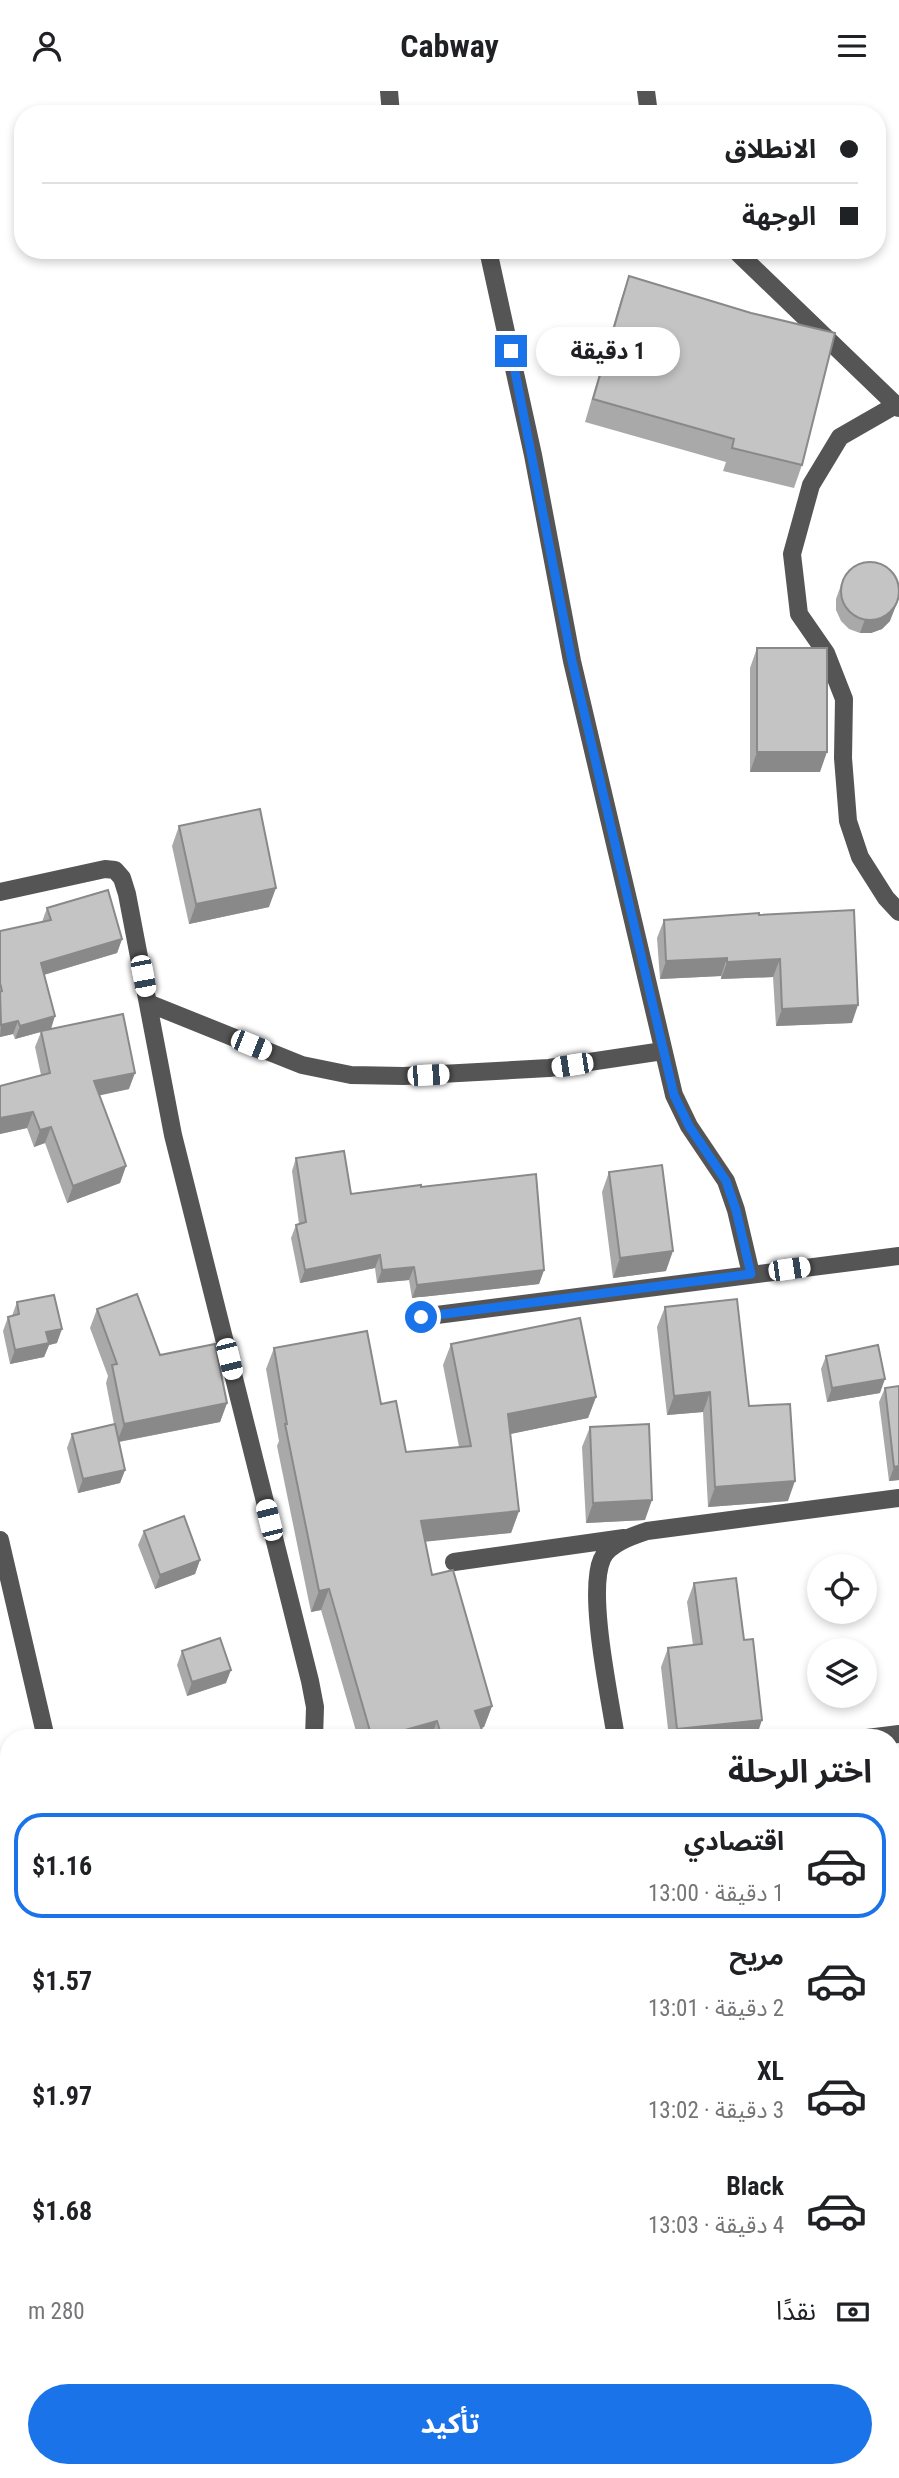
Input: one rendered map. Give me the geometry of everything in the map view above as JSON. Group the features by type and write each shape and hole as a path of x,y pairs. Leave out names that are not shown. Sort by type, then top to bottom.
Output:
{"street":[{"path":"490,259 533,455 572,661 674,1095 689,1126 726,1181 736,1210 751,1274"},
{"path":"742,259 840,350 896,407 840,437 811,485 792,554 799,614 827,653 844,699 843,758 848,821 860,857 886,898 899,912"},
{"path":"0,892 105,869 115,870 122,878 183,1174 310,1681 315,1707 314,1729"},
{"path":"148,1003 302,1065 351,1075 404,1076 549,1068 663,1051"},
{"path":"421,1317 899,1256"},
{"path":"454,1562 628,1538 666,1528 899,1498"},
{"path":"615,1729 596,1599 602,1557 628,1538"},
{"path":"0,1540 44,1729"}],"building":[{"path":"629,276 751,313 835,333 802,465 732,448 734,439 593,399"},
{"path":"864,562 876,562 891,570 899,585 899,597 891,612 876,620 864,620 849,612 841,597 841,585 849,570"},
{"path":"757,648 827,648 827,752 757,752"},
{"path":"260,809 276,888 196,904 179,826"},
{"path":"108,890 122,939 41,963 55,1016 20,1026 18,1021 1,1025 0,931 51,920 47,908"},
{"path":"854,910 858,1005 782,1009 780,959 666,961 664,920"},
{"path":"123,1014 135,1073 94,1081 126,1166 73,1186 51,1127 40,1130 33,1112 0,1118 0,1086 50,1073 41,1031"},
{"path":"344,1151 351,1194 536,1174 544,1270 417,1285 414,1267 382,1270 380,1255 305,1270 296,1225 306,1222 296,1158"},
{"path":"662,1165 673,1251 620,1258 609,1172"},
{"path":"137,1294 160,1355 215,1344 227,1403 124,1424 112,1365 117,1364 97,1309"},
{"path":"54,1295 62,1329 46,1332 49,1343 15,1350 8,1317 19,1314 17,1302"},
{"path":"737,1299 749,1406 790,1404 795,1481 715,1487 710,1392 674,1396 665,1307"},
{"path":"580,1318 596,1397 508,1414 519,1511 421,1521 432,1575 453,1570 492,1706 475,1711 482,1729 439,1729 437,1721 409,1729 369,1729 329,1589 319,1591 285,1424 274,1348 367,1331 381,1404 396,1401 406,1452 471,1446 451,1344"},
{"path":"878,1345 885,1379 832,1388 826,1356"},
{"path":"899,1386 899,1466 894,1467 885,1388"},
{"path":"115,1424 125,1470 83,1479 72,1434"},
{"path":"649,1424 652,1500 593,1503 590,1427"},
{"path":"184,1516 200,1560 160,1575 144,1531"},
{"path":"736,1578 744,1640 753,1639 762,1720 677,1729 668,1648 702,1644 694,1583"},
{"path":"220,1638 231,1670 192,1682 182,1651"}],"route":[{"path":"421,1317 751,1274 736,1210 726,1181 689,1126 674,1095 572,661 511,351"}]}
